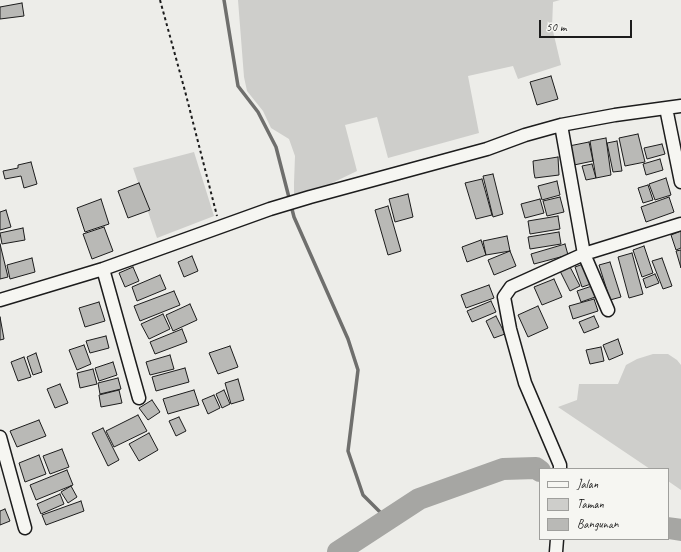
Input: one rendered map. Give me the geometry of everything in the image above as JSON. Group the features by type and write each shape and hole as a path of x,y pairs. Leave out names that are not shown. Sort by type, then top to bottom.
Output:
{"street":[{"path":"0,300 103,269 270,209 487,149 525,135 615,115 681,106"},
{"path":"666,108 681,182"},
{"path":"561,126 584,254 608,310"},
{"path":"560,467 526,383 510,329 504,297 511,287 584,254 681,224"},
{"path":"103,269 139,398"},
{"path":"0,438 25,528"},
{"path":"556,552 557,540"}],"path":[{"path":"160,0 220,227"}],"green space":[{"path":"238,0 560,0 553,2 552,27 561,65 518,79 513,66 468,76 479,133 388,158 377,117 345,125 357,171 330,184 294,194 295,156 289,139 271,128 263,111 247,91 244,77"},
{"path":"194,152 214,216 157,238 133,168"},
{"path":"653,354 668,354 677,360 681,365 681,490 669,482 669,468 649,468 558,407 577,400 579,384 618,384 626,365 637,359"}],"building":[{"path":"22,3 24,16 0,19 0,7"},
{"path":"551,76 558,99 537,105 530,82"},
{"path":"638,134 645,162 625,166 619,138"},
{"path":"606,138 611,175 596,178 590,141"},
{"path":"617,141 622,171 613,172 607,143"},
{"path":"589,142 593,161 574,165 569,146"},
{"path":"662,144 665,154 647,159 644,148"},
{"path":"558,157 559,175 535,178 533,161"},
{"path":"660,159 663,170 646,175 643,164"},
{"path":"31,162 37,184 24,188 21,176 5,179 3,171 18,168 18,165"},
{"path":"592,164 596,178 586,180 582,166"},
{"path":"493,174 503,214 493,217 483,176"},
{"path":"666,178 671,195 655,200 649,184"},
{"path":"482,179 492,215 476,219 465,183"},
{"path":"557,181 560,195 542,200 538,186"},
{"path":"139,183 150,210 128,218 118,191"},
{"path":"648,185 653,200 643,203 638,188"},
{"path":"408,194 413,217 395,222 389,199"},
{"path":"560,197 564,212 547,216 543,201"},
{"path":"669,197 674,212 646,222 641,207"},
{"path":"101,199 109,224 85,232 77,208"},
{"path":"540,199 544,213 525,218 521,204"},
{"path":"388,206 401,251 388,255 375,210"},
{"path":"6,210 11,227 0,230 0,212"},
{"path":"558,216 560,229 530,234 528,221"},
{"path":"104,227 113,251 92,259 83,234"},
{"path":"23,228 25,240 2,244 0,233"},
{"path":"681,231 681,248 676,250 671,235"},
{"path":"559,232 561,244 530,249 528,237"},
{"path":"507,236 510,251 486,255 483,241"},
{"path":"481,240 486,255 467,262 462,247"},
{"path":"0,244 8,277 0,279"},
{"path":"565,244 568,255 534,264 531,254"},
{"path":"644,246 653,273 642,277 633,250"},
{"path":"681,250 681,268 676,251"},
{"path":"510,251 516,266 494,275 488,260"},
{"path":"632,253 643,294 629,298 618,257"},
{"path":"192,256 198,271 184,277 178,262"},
{"path":"32,258 35,272 10,279 7,265"},
{"path":"662,258 672,286 663,289 652,261"},
{"path":"610,262 621,297 610,300 599,265"},
{"path":"586,263 594,283 582,287 575,267"},
{"path":"569,265 580,286 570,291 559,269"},
{"path":"133,267 139,281 125,287 119,273"},
{"path":"655,274 659,283 646,288 643,279"},
{"path":"160,275 166,289 137,301 132,287"},
{"path":"554,279 562,297 542,305 534,287"},
{"path":"489,285 494,298 466,308 461,295"},
{"path":"595,285 598,296 581,302 577,291"},
{"path":"174,291 180,305 140,321 134,306"},
{"path":"594,299 598,311 573,319 569,306"},
{"path":"491,301 496,312 472,322 467,311"},
{"path":"99,302 105,321 85,327 79,308"},
{"path":"190,304 197,320 173,331 166,315"},
{"path":"538,306 548,328 528,337 518,315"},
{"path":"163,314 170,329 149,339 141,324"},
{"path":"496,316 505,334 494,338 486,321"},
{"path":"594,316 599,327 584,333 579,322"},
{"path":"0,317 4,339 0,340"},
{"path":"182,329 187,342 155,354 150,342"},
{"path":"106,336 109,348 90,353 86,341"},
{"path":"618,339 623,354 609,360 603,345"},
{"path":"84,345 91,364 77,370 69,350"},
{"path":"230,346 238,367 218,374 209,353"},
{"path":"601,347 604,361 590,364 586,350"},
{"path":"36,353 42,372 33,375 27,357"},
{"path":"170,355 174,369 150,375 146,362"},
{"path":"24,357 31,377 18,381 11,362"},
{"path":"113,362 117,375 99,381 95,368"},
{"path":"185,368 189,382 156,391 152,377"},
{"path":"93,369 97,384 80,388 77,373"},
{"path":"118,378 121,389 100,394 98,383"},
{"path":"238,379 244,400 231,404 225,383"},
{"path":"60,384 68,403 55,408 47,389"},
{"path":"119,390 122,403 101,407 99,395"},
{"path":"194,390 199,405 168,414 163,399"},
{"path":"224,390 230,404 222,408 216,394"},
{"path":"214,395 220,408 208,414 202,400"},
{"path":"152,400 160,412 148,420 139,408"},
{"path":"138,415 147,431 114,447 106,431"},
{"path":"179,417 186,431 176,436 169,421"},
{"path":"39,420 46,436 17,447 10,431"},
{"path":"103,428 119,460 108,466 92,433"},
{"path":"149,433 158,450 139,461 129,444"},
{"path":"62,449 69,467 50,474 43,456"},
{"path":"39,455 46,474 25,482 19,463"},
{"path":"67,470 73,485 36,500 30,485"},
{"path":"71,486 77,497 68,503 61,492"},
{"path":"60,494 64,504 41,514 37,504"},
{"path":"81,501 84,511 46,525 42,515"},
{"path":"5,509 10,521 0,525 0,511"}],"waterway":[{"path":"224,0 238,86 258,112 276,147 294,217 348,339 358,370 348,451 363,495 388,520"},
{"path":"338,552 419,499 503,469 536,468 539,470"},
{"path":"669,528 681,530"}]}
